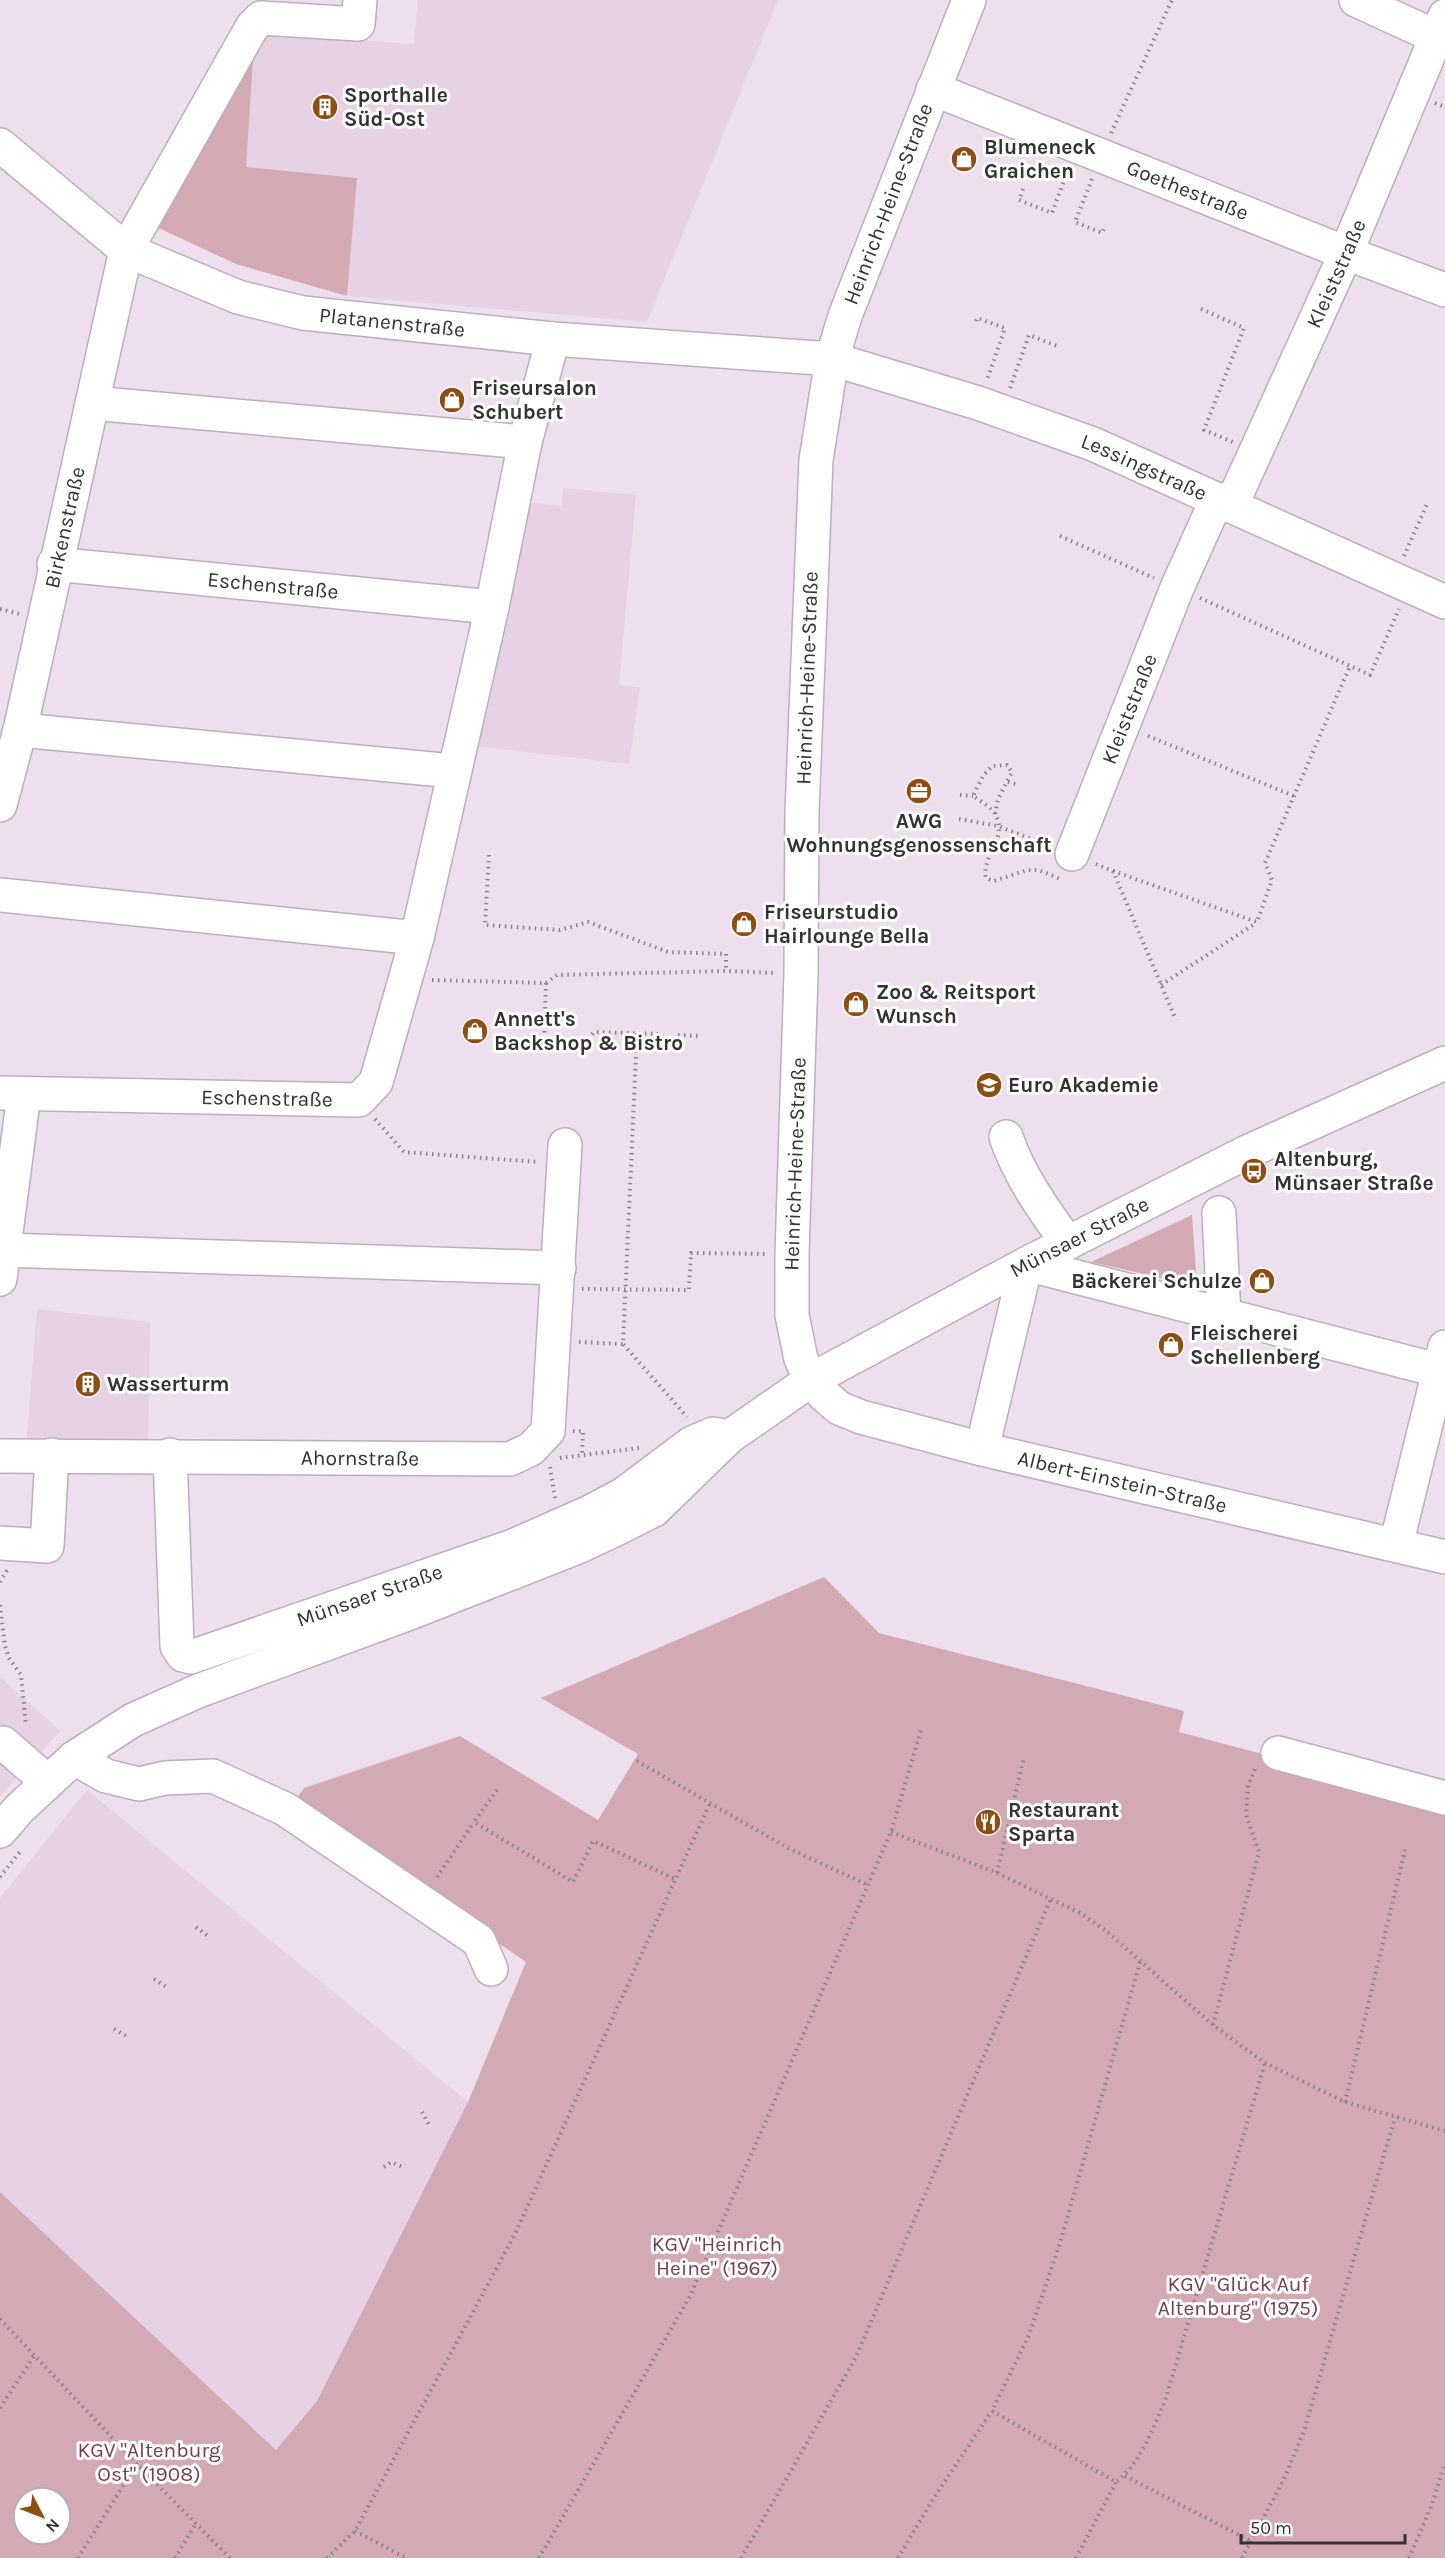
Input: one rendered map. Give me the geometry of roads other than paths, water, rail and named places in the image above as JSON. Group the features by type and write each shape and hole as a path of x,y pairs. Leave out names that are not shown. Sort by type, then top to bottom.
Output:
{"street":[{"name":"Birkenstraße","path":"0,805 20,730 54,564 126,250 252,27 261,18 358,24 360,0"},
{"name":"Heinrich-Heine-Straße","path":"812,1380 795,1337 792,1254 801,974 802,812 816,460 832,359 845,316 969,0"},
{"path":"1356,0 1442,32"},
{"name":"Kleiststraße","path":"1082,868 1123,726 1177,588 1224,503 1346,254 1442,32"},
{"name":"Goethestraße","path":"933,89 1346,254 1445,290"},
{"name":"Platanenstraße","path":"0,145 126,250 238,297 303,313 553,339 832,359"},
{"name":"Eschenstraße","path":"12,1094 359,1100 376,1082 417,938 492,607 525,442 553,339"},
{"name":"Lessingstraße","path":"832,359 990,407 1093,444 1445,602"},
{"path":"92,404 525,442"},
{"name":"Eschenstraße","path":"54,564 492,607"},
{"path":"20,730 453,771"},
{"path":"0,896 417,938"},
{"name":"Münsaer Straße","path":"0,1831 39,1774 74,1758 133,1720 198,1691 418,1610 578,1547 654,1510 729,1437 812,1380 1026,1264 1245,1153 1445,1063"},
{"path":"12,1094 2,1264 558,1278"},
{"path":"1006,1137 1011,1152 1039,1202 1068,1243"},
{"name":"Ahornstraße","path":"0,1456 170,1455 510,1459 531,1449 548,1431 564,1154"},
{"path":"1219,1213 1224,1317"},
{"path":"981,1449 1026,1264 1224,1317 1443,1363 1396,1545"},
{"name":"Albert-Einstein-Straße","path":"812,1380 839,1408 861,1417 981,1449 1445,1557"},
{"name":"Münsaer Straße","path":"170,1455 177,1646 183,1655 191,1657 513,1546 560,1526 624,1494 692,1443 713,1434 729,1437"},
{"path":"0,1543 47,1546 52,1455"},
{"path":"3,1743 39,1774"},
{"path":"1278,1753 1445,1798"},
{"path":"74,1758 106,1776 139,1784 165,1778 213,1776 285,1809 479,1941 491,1969"}],"place":[{"name":"Sporthalle Süd-Ost","path":"325,107"},
{"name":"Blumeneck Graichen","path":"964,159"},
{"name":"Friseursalon Schubert","path":"452,400"},
{"name":"AWG Wohnungsgenossenschaft","path":"919,791"},
{"name":"Friseurstudio Hairlounge Bella","path":"744,924"},
{"name":"Zoo & Reitsport Wunsch","path":"856,1004"},
{"name":"Annett's Backshop & Bistro","path":"475,1031"},
{"name":"Euro Akademie","path":"989,1085"},
{"name":"Altenburg, Münsaer Straße","path":"1254,1171"},
{"name":"Bäckerei Schulze","path":"1262,1281"},
{"name":"Fleischerei Schellenberg","path":"1171,1345"},
{"name":"Wasserturm","path":"88,1384"},
{"name":"Restaurant Sparta","path":"988,1822"}],"park label":[{"name":"KGV \"Heinrich Heine\" (1967)","path":"717,2256"},
{"name":"KGV \"Glück Auf Altenburg\" (1975)","path":"1238,2296"},
{"name":"KGV \"Altenburg Ost\" (1908)","path":"149,2462"}]}
